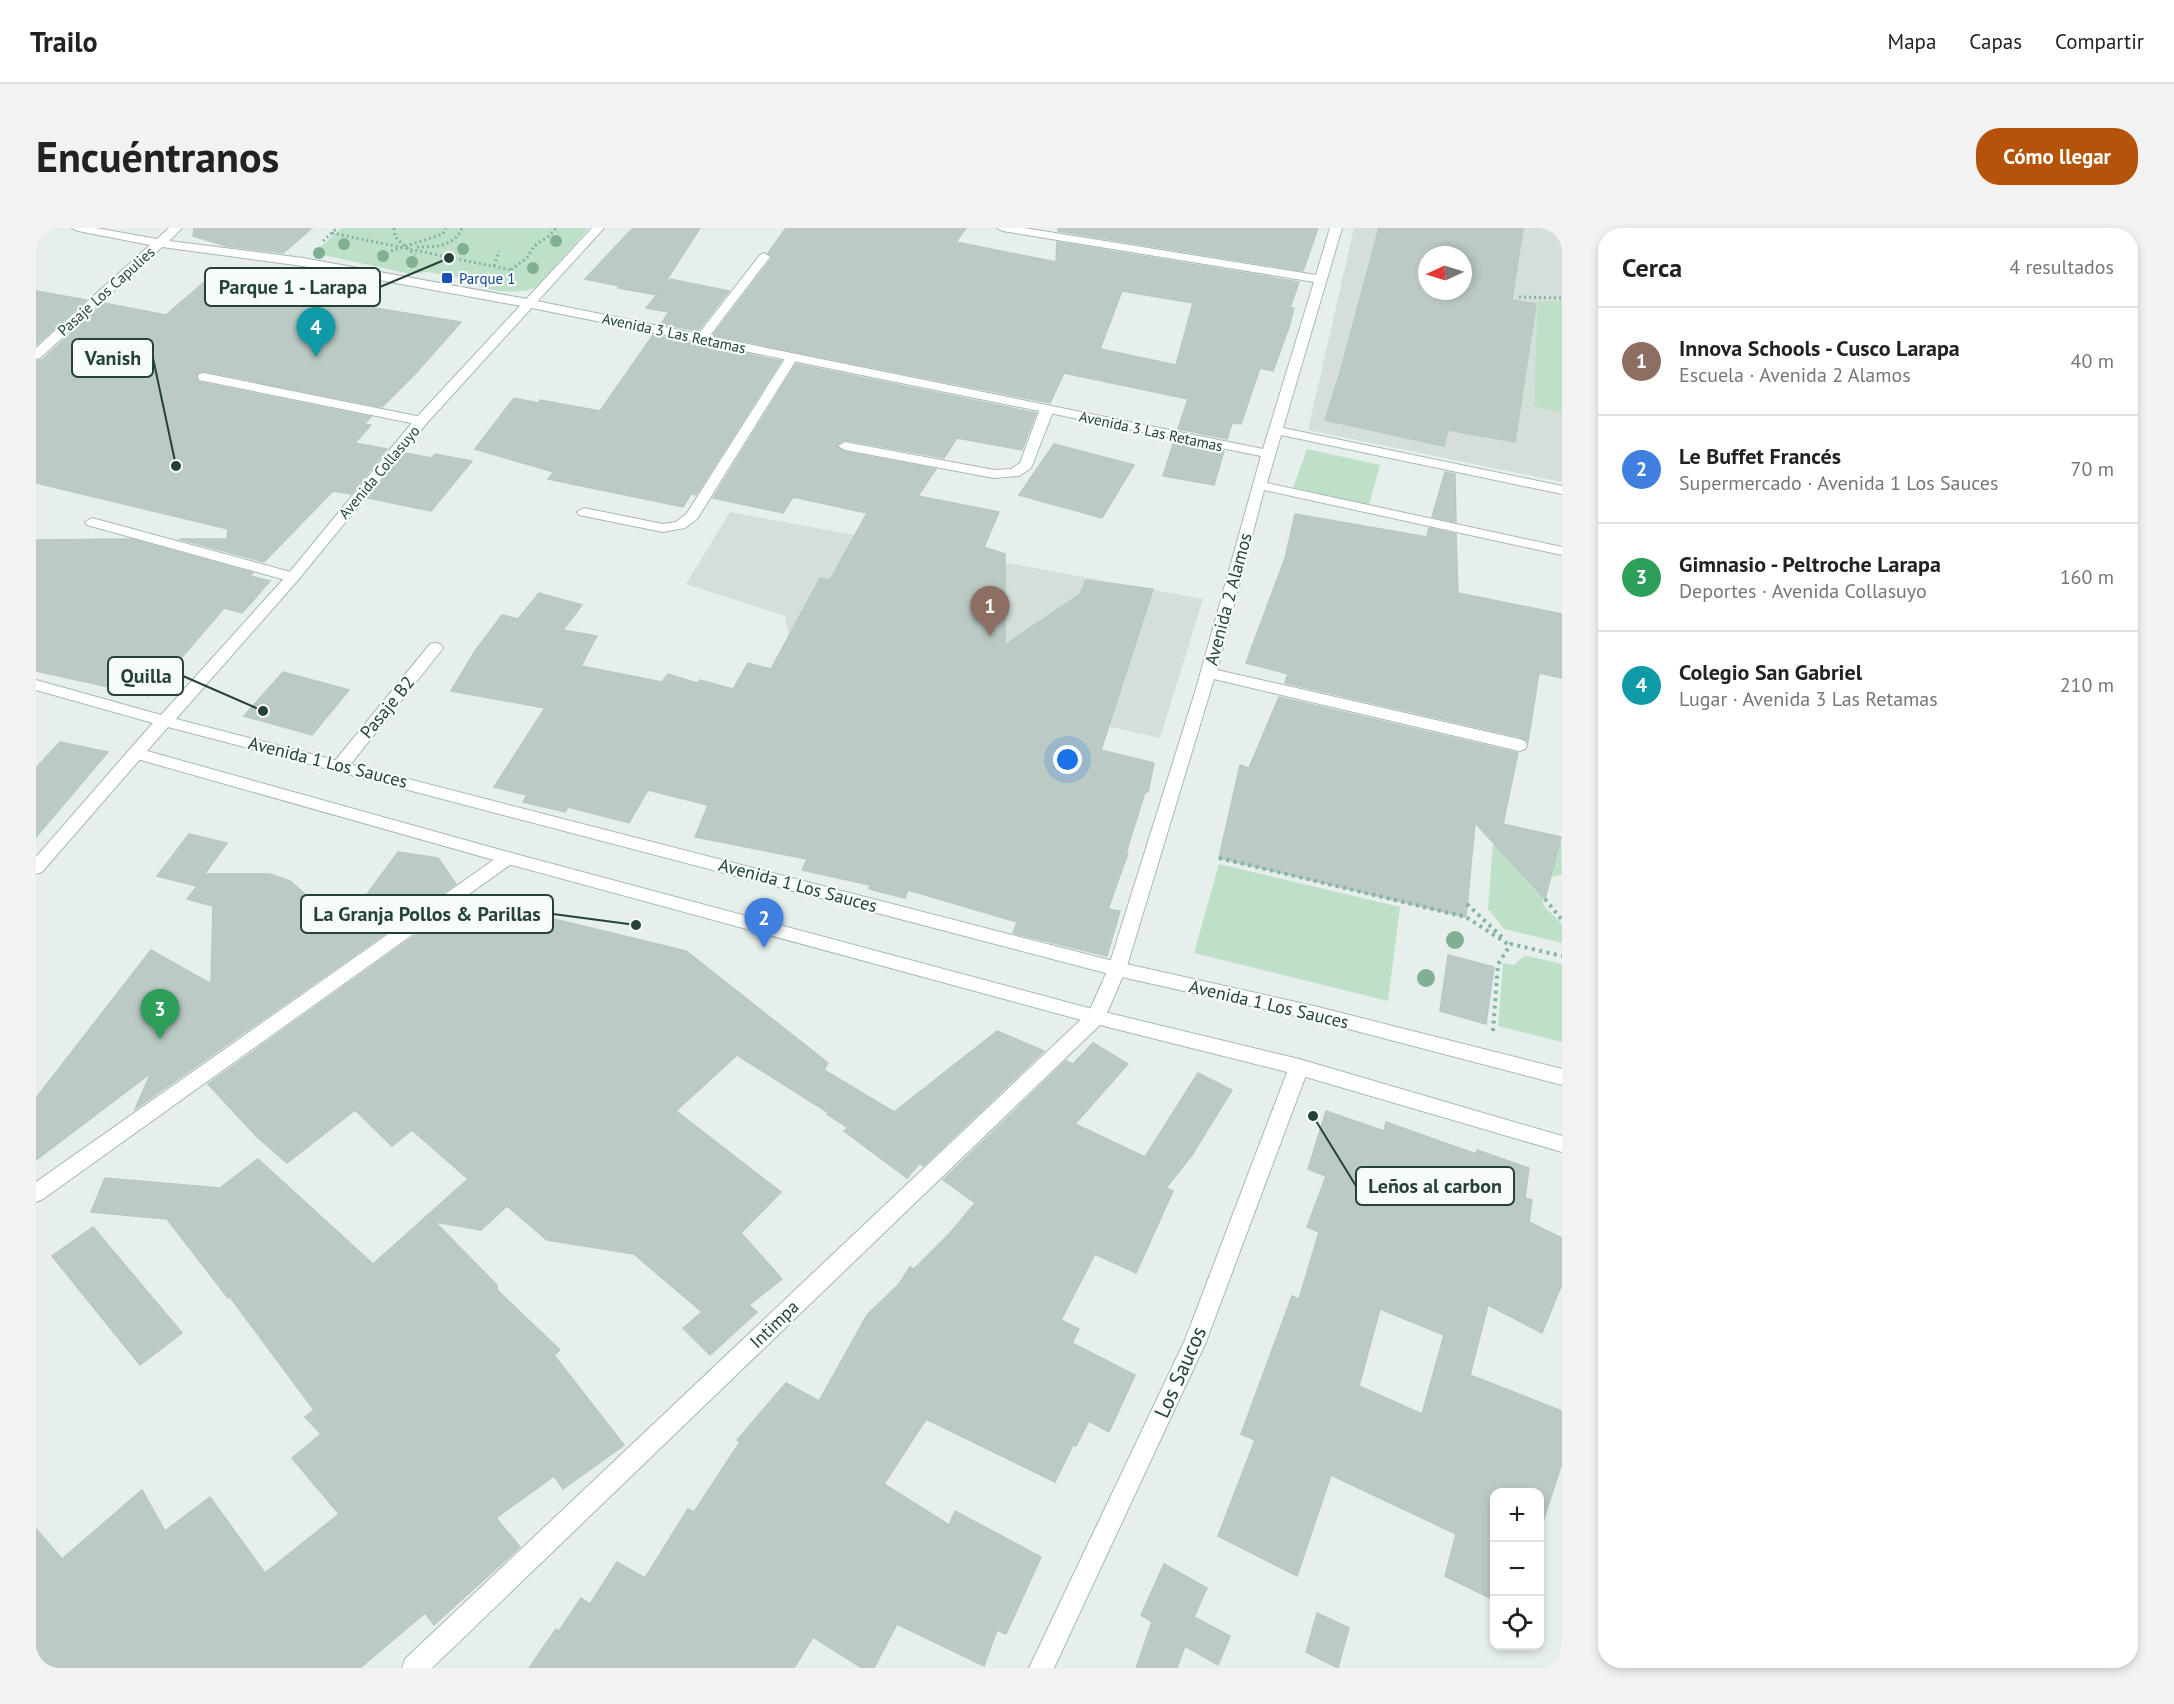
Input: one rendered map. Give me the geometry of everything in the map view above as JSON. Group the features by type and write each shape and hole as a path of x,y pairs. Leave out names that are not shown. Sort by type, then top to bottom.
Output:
{"street":[{"name":"Avenida 3 Las Retamas","path":"78,228 158,243 303,262 526,303 1269,454"},
{"name":"Pasaje Los Capulies","path":"36,355 176,228"},
{"name":"Avenida Collasuyo","path":"136,753 293,577 421,422 526,303 598,228"},
{"path":"1003,228 1320,279"},
{"name":"Avenida 2 Alamos","path":"1117,969 1209,673 1259,485 1336,228"},
{"path":"701,339 764,257"},
{"path":"584,512 663,528 680,525 692,516 792,357"},
{"path":"204,377 421,422"},
{"path":"845,446 994,474 1014,473 1026,465 1047,409"},
{"path":"1276,430 1562,490"},
{"path":"1259,485 1562,551"},
{"path":"92,522 293,577"},
{"name":"Pasaje B2","path":"340,766 435,648"},
{"path":"1209,673 1519,745"},
{"name":"Avenida 1 Los Sauces","path":"36,685 164,721 1117,969 1314,1013 1562,1077"},
{"path":"36,868 136,753 508,858 1096,1017 1299,1067 1562,1144"},
{"path":"36,1192 508,858"},
{"name":"Intimpa","path":"414,1668 1096,1017 1117,969"},
{"name":"Los Saucos","path":"1041,1668 1195,1342 1299,1067"}],"path":[{"path":"394,228 395,237 405,248"},
{"path":"405,248 443,234 446,228"},
{"path":"383,253 405,248 441,246 456,239 462,228"},
{"path":"506,276 520,261 527,258 530,246 551,235 556,228"},
{"path":"331,233 511,270"},
{"path":"494,266 499,251"},
{"path":"1519,297 1562,298"},
{"path":"1219,858 1466,917 1511,946 1562,956"},
{"path":"1545,899 1562,920"},
{"path":"1467,904 1511,946"},
{"path":"1492,1038 1498,964 1511,946"}],"shaded area":[{"path":"1354,228 1562,228 1562,482 1308,430"},
{"path":"730,512 1203,599 1160,738 792,656 785,616 686,584"}],"green space":[{"path":"341,228 589,228 538,286 523,291 503,291 484,288 473,280 427,272 410,274 314,253"},
{"path":"1562,300 1562,413 1534,406 1538,302"},
{"path":"1307,449 1380,465 1369,505 1293,488"},
{"path":"1561,837 1562,874 1542,880 1543,905 1562,924 1562,943 1504,929 1488,909 1493,843 1555,859"},
{"path":"1219,864 1400,907 1388,1001 1194,953"},
{"path":"1528,956 1562,964 1562,1042 1498,1026 1503,963 1514,965 1523,957"}],"building":[{"path":"194,228 312,228 283,253 226,246 193,236"},
{"path":"633,228 700,228 657,295 585,279"},
{"path":"786,228 966,228 956,242 1056,262 1057,242 1299,282 1290,308 1294,308 1289,327 1273,371 1260,368 1241,424 1232,423 1227,439 1178,429 1188,399 1064,373 1050,403 713,335 772,258 768,253","holes":["1122,291 1193,303 1176,365 1100,349"]},
{"path":"1058,228 1318,228 1303,271 1058,231"},
{"path":"1379,228 1523,228 1512,300 1536,304 1515,442 1448,430 1444,446 1325,420"},
{"path":"216,272 293,291 289,294 461,322 382,407 204,371 197,373 199,382 371,417 364,424 371,425 355,443 387,449 351,494 333,491 264,562 179,539 227,539 228,529 36,483 36,361 42,360 104,303 166,315"},
{"path":"670,279 729,291 698,331 661,324 669,312 646,308"},
{"path":"36,291 86,300 36,345"},
{"path":"653,335 781,361 696,495 691,494 683,507 548,479 554,472 475,449 514,398 538,403 540,400 600,411"},
{"path":"796,364 1036,413 1022,450 957,438 944,458 845,440 836,445 845,452 936,469 918,496 999,512 984,547 1005,554 1005,645 1080,594 1086,580 1153,589 1101,750 1154,763 1148,792 1145,792 1126,853 1128,853 1108,909 1120,911 1107,956 1013,933 1017,922 908,890 905,898 869,889 870,885 802,870 807,859 695,837 708,805 648,790 629,823 568,807 565,812 523,802 527,795 494,787 545,708 451,691 475,651 502,615 518,619 539,593 582,605 563,630 597,636 581,666 662,682 668,674 697,683 700,680 733,689 748,663 771,669 820,578 830,580 867,513 793,497 783,513 713,498"},
{"path":"1174,441 1224,451 1214,485 1163,476"},
{"path":"1054,444 1134,465 1102,518 1019,495"},
{"path":"405,453 432,458 435,454 472,461 431,511 368,498"},
{"path":"1445,472 1455,474 1456,522 1432,517"},
{"path":"1295,514 1427,537 1429,528 1456,534 1458,593 1562,614 1562,678 1539,673 1528,742 1520,737 1285,683 1288,674 1246,663 1285,558"},
{"path":"131,539 253,573 250,576 270,581 242,613 224,608 149,696 36,671 36,540"},
{"path":"283,672 349,690 312,735 244,716"},
{"path":"1279,697 1518,753 1503,824 1561,837 1545,899 1475,823 1466,917 1219,858 1240,765 1249,768"},
{"path":"60,742 108,752 36,837 36,768"},
{"path":"189,834 227,843 196,886 157,876"},
{"path":"398,852 438,858 456,884 135,1109 151,1073 36,1160 36,1098 151,950 211,984 213,906 187,899 206,874 270,874 290,881 314,902 348,920"},
{"path":"466,899 488,928 513,909 686,951 828,1063 824,1070 894,1112 997,1031 1044,1051 923,1166 920,1163 907,1178 844,1131 848,1128 827,1114 829,1113 737,1055 676,1111 781,1192 741,1233 782,1279 749,1305 757,1312 710,1355 683,1328 702,1312 634,1254 547,1240 507,1206 481,1230 435,1222 497,1285 497,1290 560,1350 554,1355 624,1445 563,1489 554,1476 496,1518 520,1547 434,1625 425,1613 360,1668 36,1668 36,1529 62,1559 142,1490 165,1531 210,1497 265,1573 339,1514 292,1458 321,1434 305,1417 314,1410 230,1297 228,1298 167,1219 91,1212 105,1178 220,1188 258,1159 373,1264 468,1179 412,1130 392,1146 355,1110 287,1163 256,1136 208,1084"},
{"path":"1448,955 1494,967 1486,1024 1440,1011"},
{"path":"1093,1043 1128,1064 1075,1124 1145,1157 1198,1073 1232,1090 1192,1155 1166,1188 1173,1191 1136,1273 1095,1254 1061,1320 1079,1329 1072,1343 1135,1375 1109,1432 1089,1421 1076,1446 1073,1445 1055,1482 926,1419 884,1484 949,1525 955,1511 1041,1557 1006,1634 997,1630 984,1666 897,1624 874,1668 862,1668 813,1637 794,1668 529,1668 556,1629 559,1631 581,1598 590,1604 617,1562 645,1578 688,1509 694,1512 740,1442 737,1440 786,1383 819,1401 867,1315 899,1284 910,1267 914,1269 950,1233 975,1203 943,1180 1066,1061 1073,1064"},
{"path":"1326,1111 1384,1131 1386,1122 1476,1154 1477,1150 1529,1168 1525,1198 1532,1200 1529,1222 1562,1238 1562,1284 1542,1333 1488,1305 1470,1375 1562,1411 1562,1463 1544,1519 1544,1488 1490,1488 1490,1598 1445,1576 1456,1534 1331,1475 1297,1576 1218,1536 1255,1440 1241,1434 1292,1296 1299,1299 1319,1232 1307,1227 1326,1176 1308,1169","holes":["1380,1309 1444,1335 1422,1414 1359,1386"]},
{"path":"93,1227 182,1333 140,1365 52,1256"},
{"path":"1164,1564 1207,1588 1194,1617 1230,1636 1218,1665 1185,1646 1177,1668 1136,1668 1152,1622 1141,1615"},
{"path":"1317,1613 1349,1628 1338,1668 1306,1652"}],"place":[{"name":"Parque 1 - Larapa","path":"449,258"},
{"name":"Parque 1","path":"447,278"},
{"name":"Colegio San Gabriel","path":"316,357"},
{"name":"Vanish","path":"176,466"},
{"name":"Innova Schools - Cusco Larapa","path":"990,636"},
{"name":"Quilla","path":"263,711"},
{"name":"La Granja Pollos & Parillas","path":"636,925"},
{"name":"Le Buffet Francés","path":"764,948"},
{"name":"Gimnasio - Peltroche Larapa","path":"160,1039"},
{"name":"Leños al carbon","path":"1313,1116"}]}
